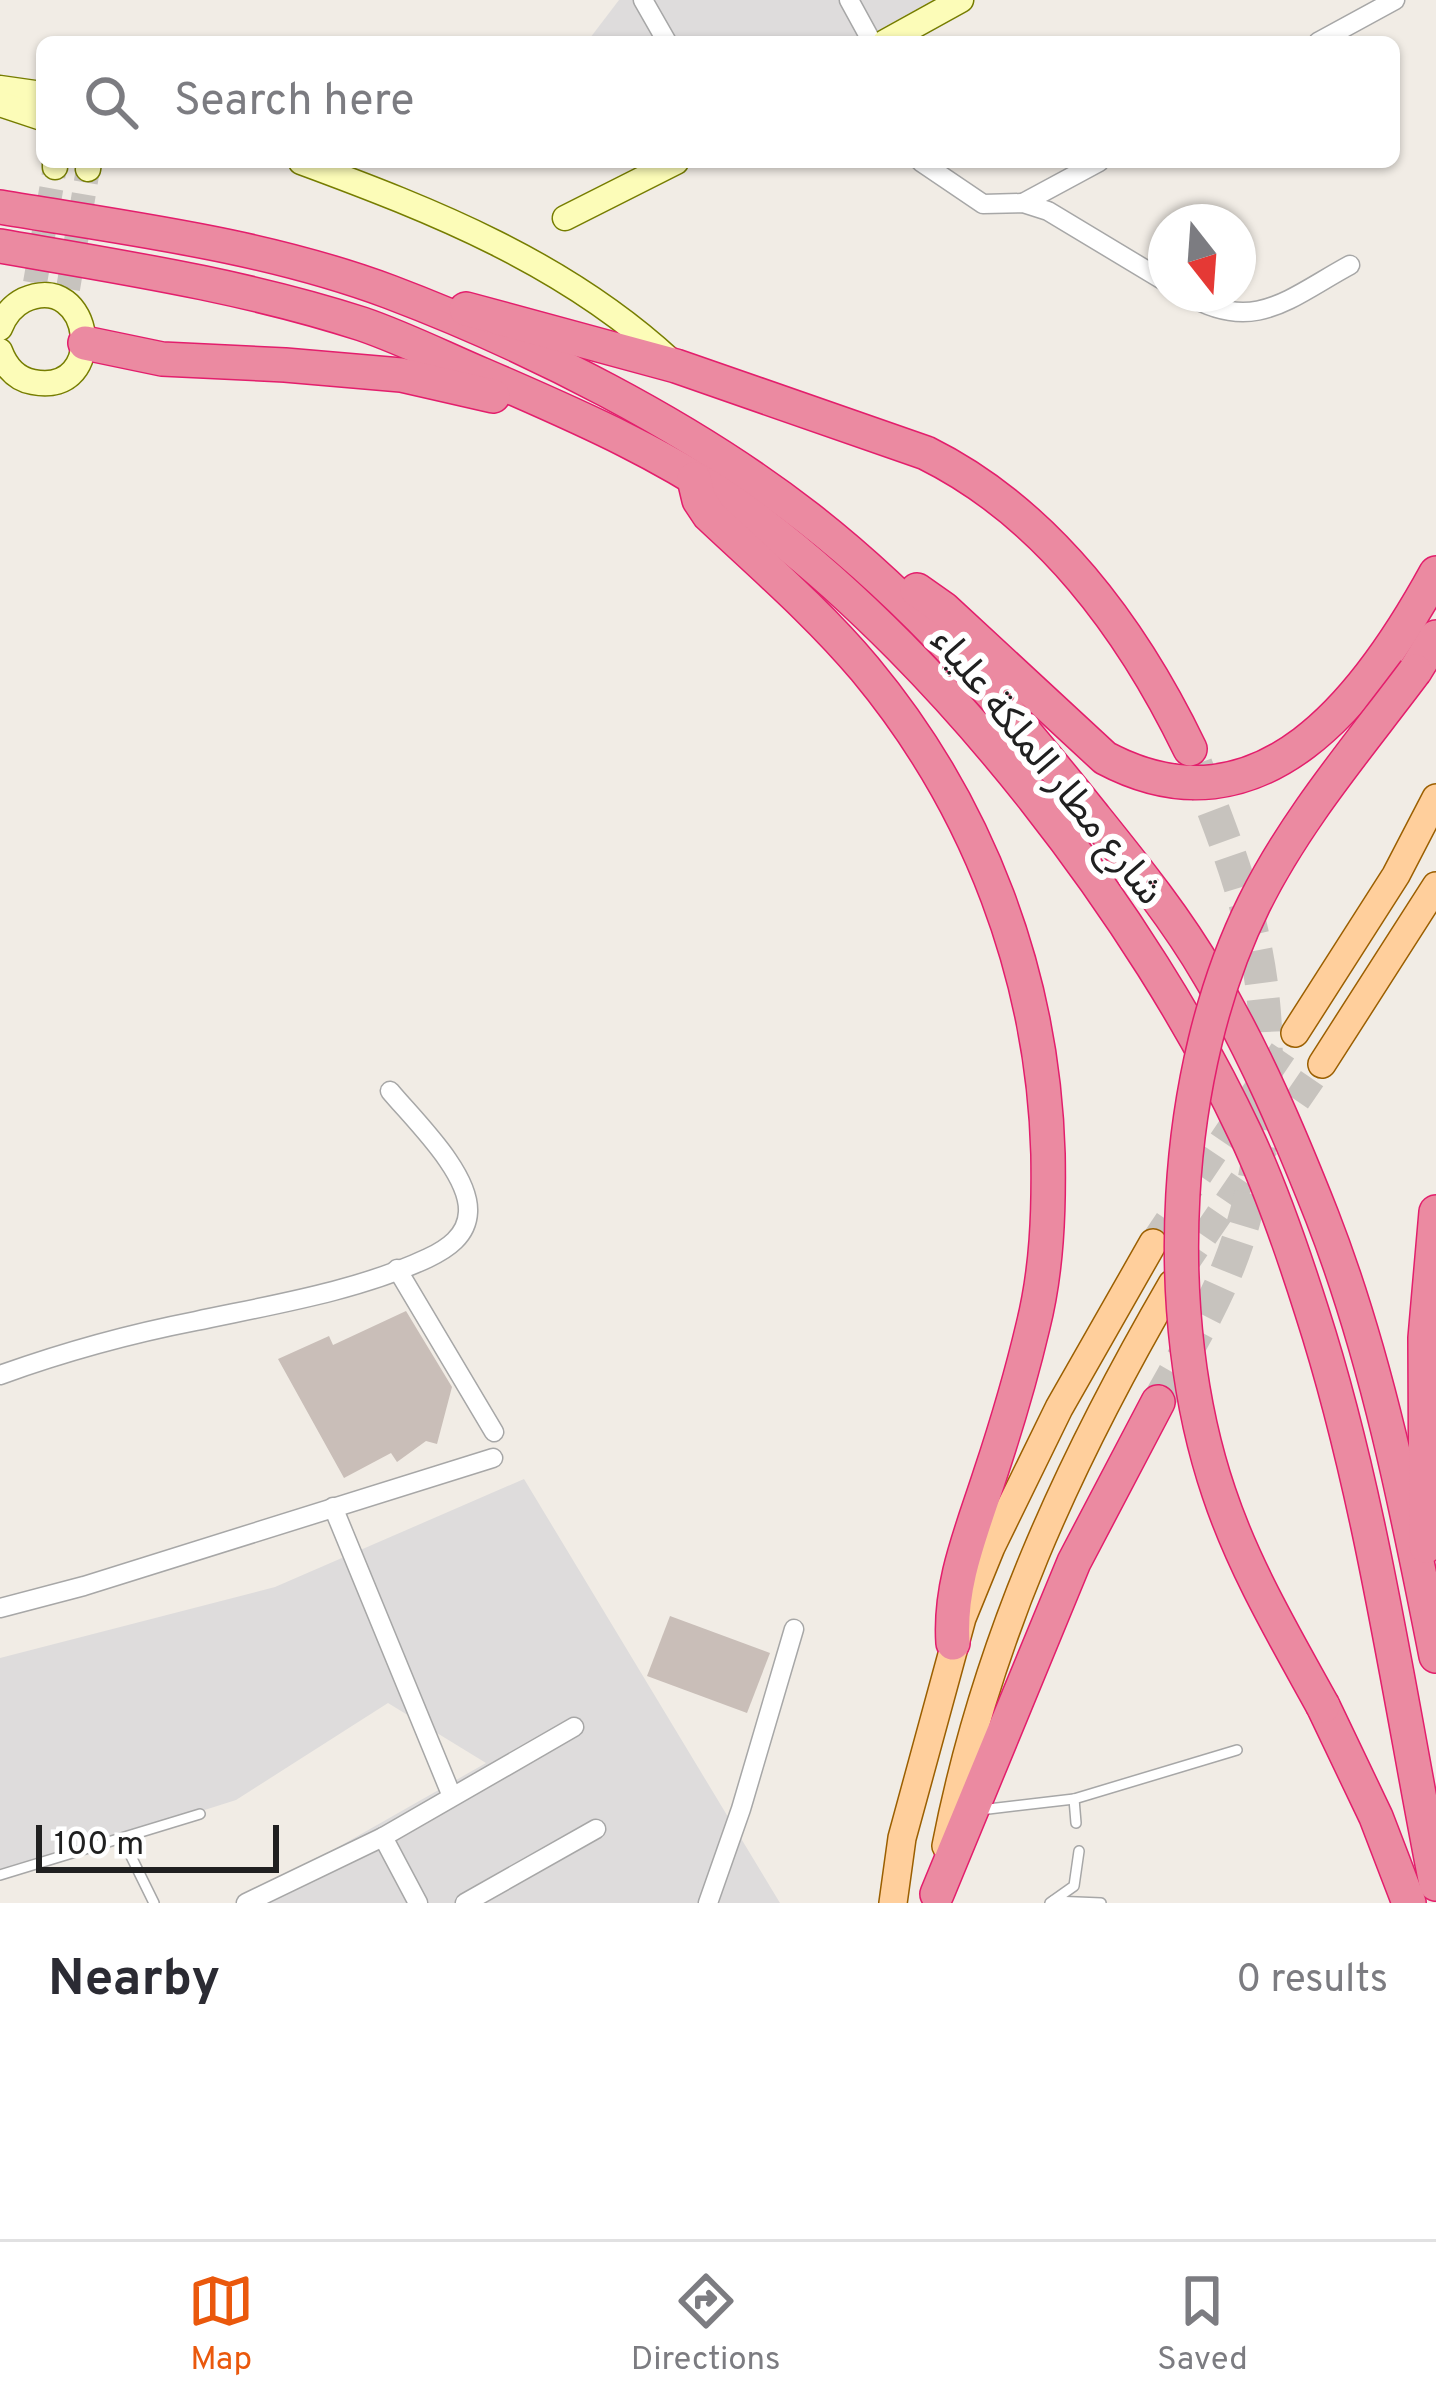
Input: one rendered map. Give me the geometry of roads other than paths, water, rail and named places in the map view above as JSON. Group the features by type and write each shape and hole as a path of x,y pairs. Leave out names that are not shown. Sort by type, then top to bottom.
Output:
{"highway":[{"name":"شارع مطار الملكة علياء","path":"0,207 282,258 390,292 587,378 773,492 876,574 1030,736 1146,884 1209,975 1267,1089 1329,1236 1364,1346 1436,1656"},
{"name":"شارع مطار الملكة علياء","path":"0,246 217,285 354,322 574,414 694,478 788,545 904,650 1002,761 1143,950 1246,1134 1310,1307 1337,1397 1436,1885"},
{"path":"390,292 676,366 926,453 989,491 1062,556 1130,642 1190,748"},
{"path":"85,343 163,359 401,375 574,414"},
{"path":"694,478 699,500 709,514 862,666 923,747 984,863 1017,951 1037,1029 1044,1074 1048,1180 1042,1289 1012,1404 954,1588 953,1643"},
{"path":"876,574 909,586 944,609 1105,758 1144,775 1195,784 1250,775 1306,742 1368,678 1436,573"},
{"path":"1409,1903 1368,1798 1239,1545 1199,1427 1188,1360 1185,1168 1195,1087 1208,1035 1252,907 1294,834 1436,637"},
{"path":"1426,1605 1425,1356 1436,1212"},
{"path":"936,1899 968,1810 1074,1562 1158,1402"}],"main road":[{"path":"1295,1033 1396,875 1436,798"},
{"path":"1322,1064 1436,886"},
{"path":"893,1903 902,1838 953,1643 991,1547 1059,1408 1153,1243"},
{"path":"936,1899 959,1780 1005,1624 1104,1401 1172,1283"}],"street":[{"path":"644,0 664,36"},
{"path":"849,0 869,36"},
{"path":"896,36 961,0"},
{"path":"1329,36 1394,0"},
{"path":"0,88 36,93"},
{"path":"0,104 36,116"},
{"path":"316,168 490,238 549,269 605,306 676,366"},
{"path":"565,218 664,168"},
{"path":"930,168 983,204 1023,203 1048,212 1148,271"},
{"path":"1023,203 1088,168"},
{"path":"1256,311 1350,265"},
{"path":"1,322 34,290 69,298 82,323 85,343 74,369 50,382 22,379 1,356"},
{"path":"0,1375 61,1353 305,1298 427,1258 454,1242 462,1234 468,1211 457,1173 390,1090"},
{"path":"397,1269 494,1432"},
{"path":"0,1608 493,1459"},
{"path":"333,1507 451,1794"},
{"path":"708,1903 794,1629"},
{"path":"246,1903 383,1837 574,1727"},
{"path":"465,1903 596,1829"},
{"path":"383,1837 418,1903"}],"lane":[{"path":"968,1810 1034,1807 1074,1799 1237,1750"},
{"path":"1074,1799 1076,1823"},
{"path":"0,1875 200,1814"},
{"path":"123,1840 154,1903"},
{"path":"1052,1902 1077,1882 1079,1851"},
{"path":"1052,1902 1101,1903"}],"tunnel":[{"path":"35,283 55,168"},
{"path":"68,289 88,169"},
{"path":"1158,1402 1229,1265 1253,1185 1265,1100 1265,1014 1252,932 1194,759"},
{"path":"1153,1243 1295,1033"},
{"path":"1181,1270 1322,1064"}]}
